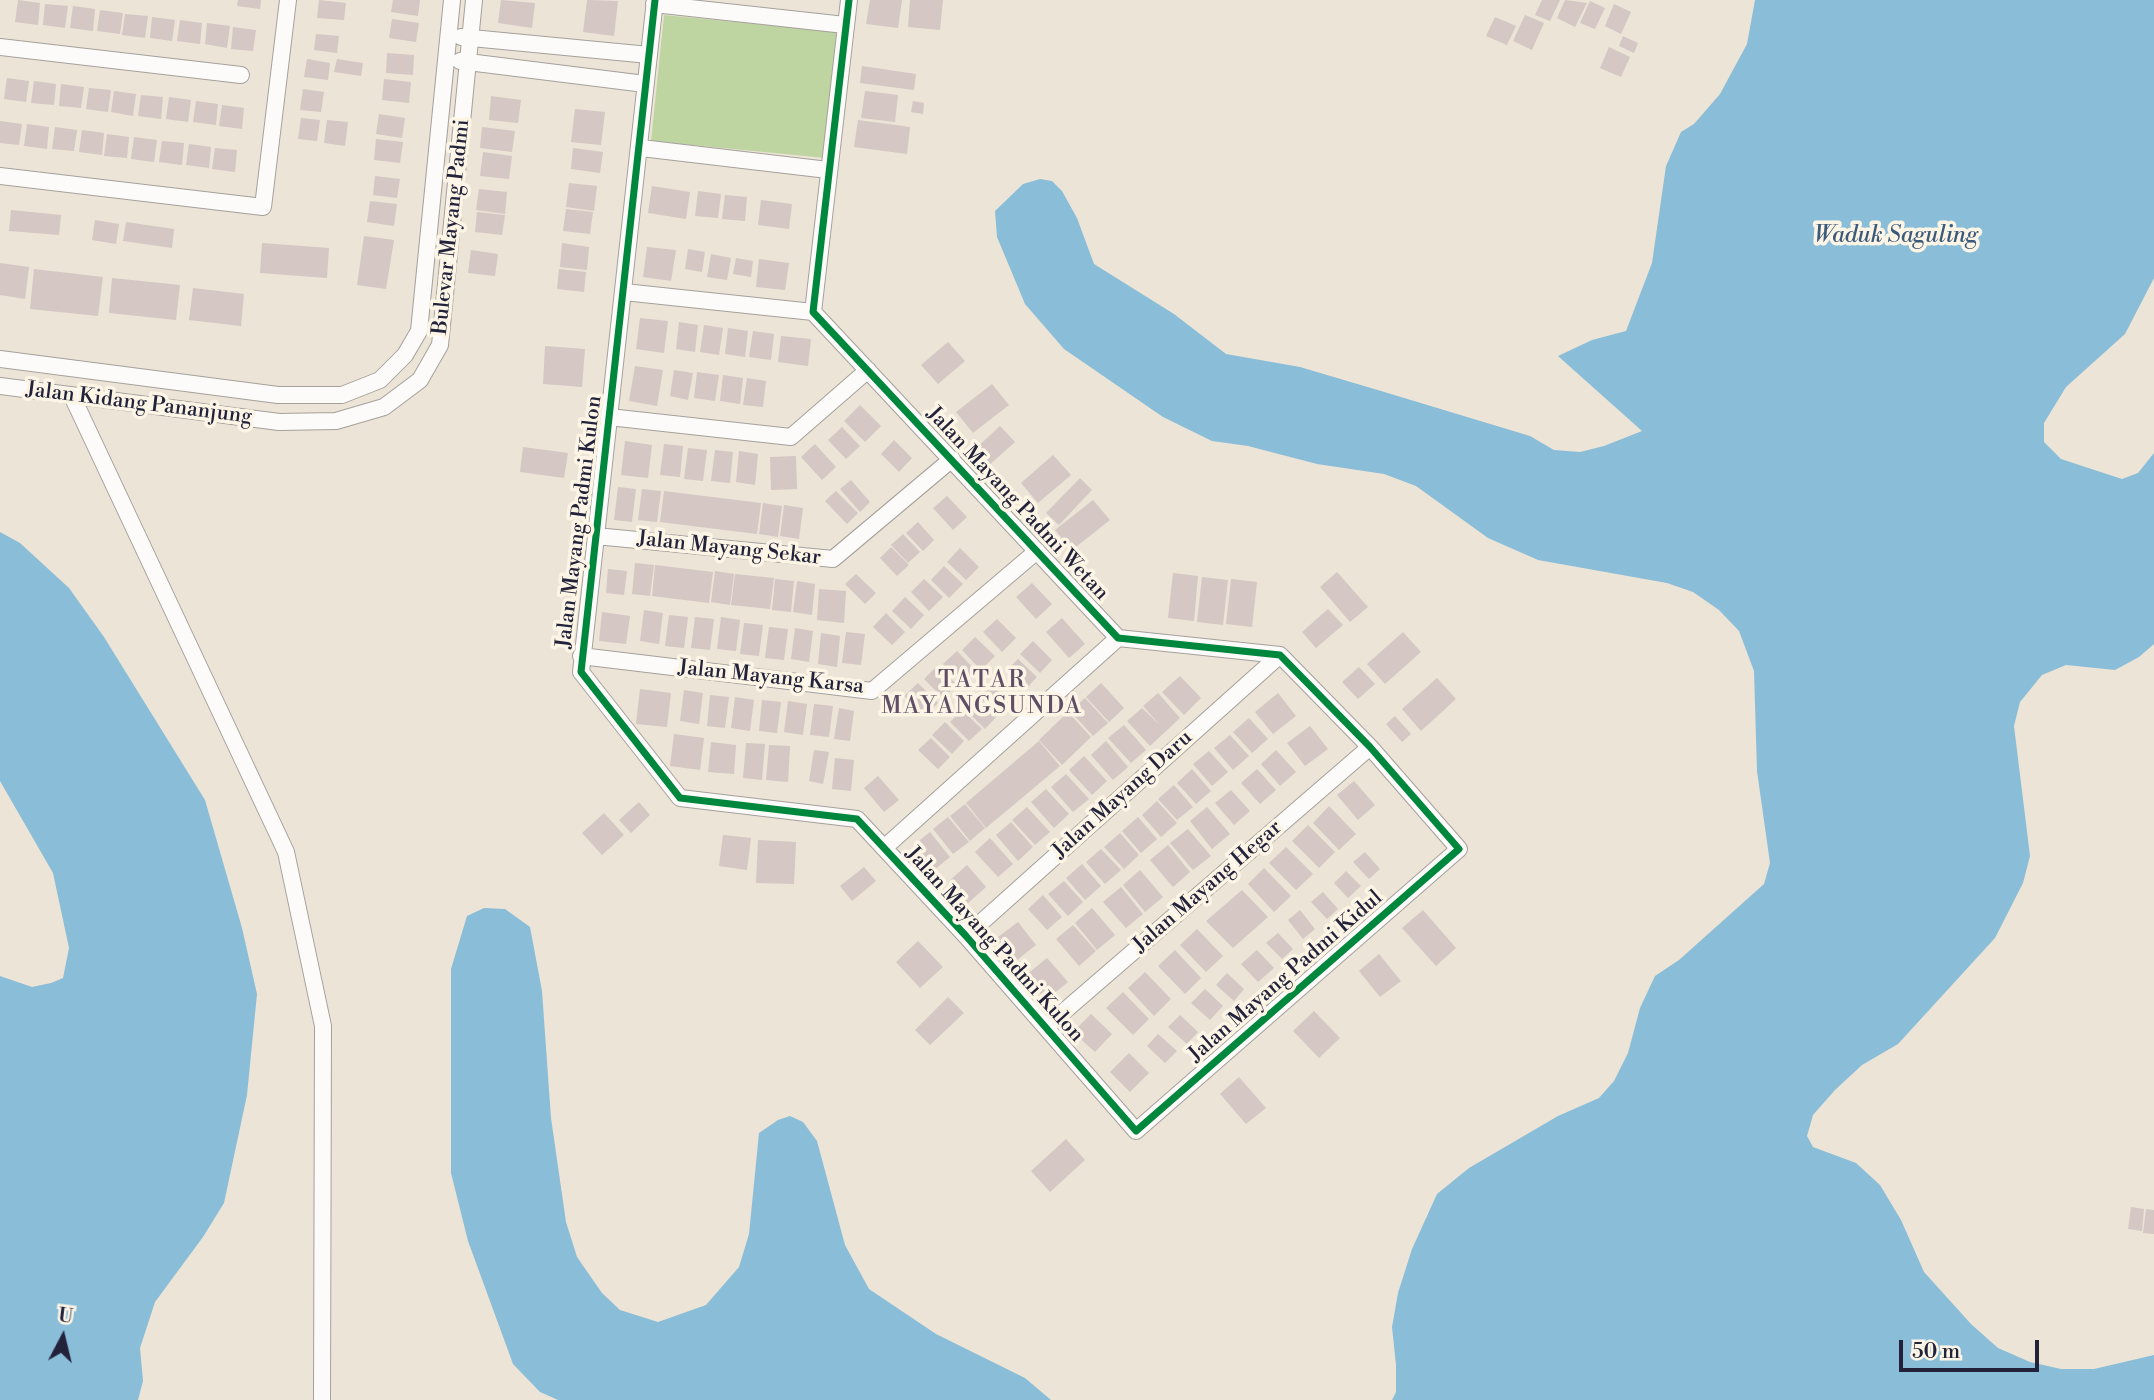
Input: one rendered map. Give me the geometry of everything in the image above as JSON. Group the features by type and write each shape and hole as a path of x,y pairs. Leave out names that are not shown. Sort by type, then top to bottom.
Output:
{"street":[{"path":"0,176 263,207 288,0"},
{"name":"Bulevar Mayang Padmi","path":"278,396 342,394 380,380 405,355 419,331 452,0"},
{"name":"Bulevar Mayang Padmi","path":"279,422 336,421 384,407 420,380 440,345 474,0"},
{"path":"624,292 814,312 849,0"},
{"path":"655,2 845,25"},
{"name":"Jalan Mayang Padmi Kulon","path":"655,2 581,672 680,798 857,819 965,936 1136,1132"},
{"path":"448,34 649,55"},
{"path":"0,47 242,75"},
{"path":"446,60 645,84"},
{"path":"640,148 828,170"},
{"name":"Jalan Mayang Padmi Wetan","path":"814,312 1118,638"},
{"name":"Jalan Kidang Pananjung","path":"0,359 278,396"},
{"path":"609,417 791,437 868,370"},
{"name":"Jalan Kidang Pananjung","path":"0,386 279,422"},
{"path":"251,418 254,392"},
{"path":"72,396 286,852 323,1026 322,1400"},
{"name":"Jalan Mayang Sekar","path":"596,536 833,559 951,459"},
{"name":"Jalan Mayang Karsa","path":"581,656 872,691 1037,551"},
{"path":"884,848 1118,638 1280,655 1370,747"},
{"name":"Jalan Mayang Daru","path":"965,936 1280,655"},
{"name":"Jalan Mayang Padmi Kidul","path":"1136,1132 1459,849 1370,747"},
{"name":"Jalan Mayang Hegar","path":"1046,1027 1370,747"}],"green space":[{"path":"664,15 838,32 825,158 651,141"}],"water":[{"name":"Waduk Saguling","path":"1755,0 2154,0 2154,278 2125,334 2066,387 2044,423 2044,442 2061,459 2122,479 2138,473 2154,453 2154,644 2139,657 2115,670 2066,665 2042,675 2020,702 2014,726 2030,856 2023,883 1995,938 1898,1044 1862,1065 1835,1090 1813,1115 1807,1136 1813,1147 1856,1163 1880,1185 1901,1220 1924,1272 1971,1324 1998,1348 2030,1362 2061,1369 2094,1369 2154,1355 2154,1400 1392,1400 1396,1392 1396,1365 1392,1327 1398,1293 1412,1249 1437,1194 1469,1168 1558,1116 1599,1098 1614,1081 1628,1053 1640,1008 1655,976 1679,960 1764,884 1770,863 1757,771 1754,671 1739,631 1719,610 1693,592 1667,583 1538,560 1488,538 1416,486 1384,474 1317,464 1248,446 1212,441 1163,417 1064,349 1025,304 997,237 995,211 1023,184 1040,179 1052,181 1062,191 1077,218 1094,264 1174,314 1226,354 1300,367 1530,436 1554,450 1580,452 1604,446 1642,431 1558,356 1592,340 1626,331 1652,263 1666,166 1681,132 1694,124 1720,94 1747,44"},
{"path":"0,532 20,543 69,588 104,637 205,800 242,928 257,994 247,1095 224,1203 203,1237 155,1302 140,1348 143,1381 138,1400 0,1400 0,976 32,987 51,983 63,978 69,948 53,873 0,781"},
{"path":"484,908 505,909 530,927 542,991 551,1118 566,1222 577,1257 602,1293 620,1310 658,1322 706,1305 739,1267 749,1234 759,1133 778,1120 790,1116 803,1122 817,1141 845,1245 869,1289 936,1334 1025,1378 1051,1400 558,1400 540,1392 513,1364 468,1241 451,1173 451,969 467,916"}],"building":[{"path":"18,0 40,3 38,25 15,22"},
{"path":"238,0 261,0 260,9 237,6"},
{"path":"319,0 346,3 344,20 317,18"},
{"path":"393,0 420,0 418,16 391,12"},
{"path":"501,0 535,3 532,28 498,23"},
{"path":"587,0 618,1 614,36 583,32"},
{"path":"870,0 902,0 898,28 866,24"},
{"path":"910,0 943,0 940,30 908,27"},
{"path":"1542,0 1560,0 1550,21 1535,15"},
{"path":"1565,0 1587,3 1575,27 1557,18"},
{"path":"1590,1 1605,8 1595,29 1580,23"},
{"path":"45,4 68,6 65,28 43,25"},
{"path":"1614,4 1631,12 1621,34 1605,26"},
{"path":"73,6 95,9 93,31 70,28"},
{"path":"100,10 123,13 120,34 97,31"},
{"path":"125,14 148,16 145,38 122,35"},
{"path":"1525,15 1544,23 1532,50 1513,41"},
{"path":"152,17 175,20 172,41 150,38"},
{"path":"1495,17 1516,26 1507,45 1486,36"},
{"path":"392,19 419,23 416,42 389,38"},
{"path":"180,20 202,23 200,44 177,41"},
{"path":"207,23 230,26 227,48 205,44"},
{"path":"233,27 256,30 253,51 231,49"},
{"path":"316,34 339,36 337,53 314,50"},
{"path":"1623,36 1638,43 1634,53 1619,46"},
{"path":"1609,47 1630,57 1621,77 1600,68"},
{"path":"387,53 414,55 413,75 386,73"},
{"path":"307,59 330,63 328,80 304,77"},
{"path":"337,59 363,63 361,76 334,72"},
{"path":"862,66 916,74 914,90 860,83"},
{"path":"7,78 29,81 26,102 4,99"},
{"path":"384,79 411,82 409,103 382,100"},
{"path":"34,81 56,84 54,105 31,103"},
{"path":"61,84 84,87 81,108 59,106"},
{"path":"89,88 111,90 108,112 86,109"},
{"path":"303,89 324,92 321,112 300,110"},
{"path":"114,91 136,94 133,116 111,112"},
{"path":"865,91 898,95 895,122 861,118"},
{"path":"141,95 163,97 161,119 138,116"},
{"path":"491,96 521,100 518,123 489,120"},
{"path":"169,97 191,100 188,122 166,119"},
{"path":"196,101 218,104 216,125 193,122"},
{"path":"913,101 924,103 923,114 911,112"},
{"path":"222,105 244,108 242,129 219,126"},
{"path":"575,109 605,112 601,145 571,142"},
{"path":"379,114 405,118 402,138 376,134"},
{"path":"301,118 320,120 317,141 298,139"},
{"path":"327,120 348,122 345,146 324,143"},
{"path":"858,120 910,127 907,154 854,147"},
{"path":"0,121 22,124 19,145 0,143"},
{"path":"27,124 49,127 47,149 24,146"},
{"path":"55,127 77,130 74,151 52,149"},
{"path":"482,127 515,131 512,152 480,148"},
{"path":"82,130 104,133 102,155 79,152"},
{"path":"107,134 129,137 127,158 104,156"},
{"path":"134,137 157,140 154,162 131,159"},
{"path":"376,139 403,142 400,163 374,160"},
{"path":"162,141 184,143 182,165 159,162"},
{"path":"189,144 211,147 209,168 186,165"},
{"path":"215,148 237,150 235,172 212,169"},
{"path":"573,148 603,152 600,173 571,169"},
{"path":"483,152 512,156 509,179 480,176"},
{"path":"375,176 400,179 397,198 373,195"},
{"path":"569,183 597,186 594,211 566,207"},
{"path":"652,186 690,192 686,219 648,213"},
{"path":"479,189 507,192 505,214 476,210"},
{"path":"698,191 721,194 718,218 695,216"},
{"path":"725,195 747,197 745,221 722,219"},
{"path":"761,200 792,204 789,229 758,225"},
{"path":"370,201 397,204 394,226 367,222"},
{"path":"566,209 593,212 590,234 563,231"},
{"path":"11,210 61,215 59,235 9,231"},
{"path":"477,212 505,215 502,235 475,232"},
{"path":"95,220 119,224 116,244 92,240"},
{"path":"126,222 174,229 172,248 123,241"},
{"path":"364,236 394,240 386,289 357,285"},
{"path":"262,243 329,248 327,278 260,273"},
{"path":"562,243 589,247 587,270 560,267"},
{"path":"647,247 676,250 671,281 643,277"},
{"path":"688,249 705,252 702,272 685,269"},
{"path":"471,250 498,254 495,276 468,273"},
{"path":"711,254 731,258 727,280 707,277"},
{"path":"736,258 753,261 751,277 733,274"},
{"path":"759,259 789,263 785,290 756,287"},
{"path":"0,263 29,267 25,299 0,295"},
{"path":"34,269 103,277 98,316 30,309"},
{"path":"559,269 586,272 584,292 557,289"},
{"path":"112,278 180,285 176,320 109,313"},
{"path":"193,288 244,294 241,326 189,320"},
{"path":"640,318 668,321 664,353 636,349"},
{"path":"679,322 698,325 695,352 676,349"},
{"path":"704,325 723,328 719,355 700,352"},
{"path":"728,328 748,331 745,357 725,354"},
{"path":"753,331 774,334 771,360 749,357"},
{"path":"781,336 811,339 808,366 778,362"},
{"path":"948,342 965,361 938,384 921,365"},
{"path":"545,346 585,349 582,387 543,384"},
{"path":"635,366 663,370 657,406 629,401"},
{"path":"674,370 693,373 688,400 670,396"},
{"path":"697,372 719,375 715,401 694,398"},
{"path":"723,375 743,378 740,404 720,401"},
{"path":"747,378 766,381 763,407 743,405"},
{"path":"992,384 1009,405 973,433 956,412"},
{"path":"860,405 881,426 865,442 844,421"},
{"path":"1000,426 1015,442 987,467 972,452"},
{"path":"842,427 860,446 846,459 828,440"},
{"path":"894,440 912,458 899,472 881,454"},
{"path":"625,441 652,445 648,478 621,475"},
{"path":"664,444 683,446 680,477 660,475"},
{"path":"815,444 836,467 822,480 801,457"},
{"path":"523,447 568,453 564,478 520,472"},
{"path":"688,448 707,450 703,481 684,479"},
{"path":"715,450 733,452 730,483 711,481"},
{"path":"739,451 758,454 755,485 736,482"},
{"path":"1053,455 1071,475 1038,503 1021,483"},
{"path":"796,456 797,489 771,490 770,457"},
{"path":"1080,478 1092,490 1059,525 1046,513"},
{"path":"851,480 870,502 860,512 840,489"},
{"path":"618,487 636,489 632,522 614,520"},
{"path":"642,489 661,491 657,522 638,520"},
{"path":"664,491 761,503 757,534 660,522"},
{"path":"836,491 858,513 847,524 825,501"},
{"path":"947,496 967,517 953,530 933,508"},
{"path":"1093,500 1110,520 1072,550 1055,530"},
{"path":"763,503 782,506 778,537 759,534"},
{"path":"784,505 803,508 799,539 780,536"},
{"path":"918,522 934,540 923,551 906,533"},
{"path":"903,534 920,552 908,563 891,545"},
{"path":"891,547 909,565 897,576 880,558"},
{"path":"960,548 979,567 966,580 947,562"},
{"path":"635,563 654,565 650,596 632,594"},
{"path":"655,565 713,572 709,603 652,596"},
{"path":"944,566 963,584 949,598 931,580"},
{"path":"608,569 627,571 624,595 606,593"},
{"path":"715,571 734,574 730,605 711,602"},
{"path":"1337,572 1368,607 1350,622 1320,587"},
{"path":"1173,573 1198,576 1194,621 1168,618"},
{"path":"735,574 774,578 770,609 731,605"},
{"path":"856,574 876,593 865,604 845,584"},
{"path":"1202,577 1228,580 1223,625 1197,622"},
{"path":"775,579 794,581 791,612 772,610"},
{"path":"924,579 943,597 929,611 911,592"},
{"path":"1231,579 1257,582 1252,627 1226,624"},
{"path":"797,581 815,584 812,615 793,612"},
{"path":"1032,583 1052,604 1036,619 1016,597"},
{"path":"819,589 846,591 844,623 817,620"},
{"path":"905,597 924,615 911,629 892,611"},
{"path":"1328,609 1343,625 1316,648 1302,632"},
{"path":"644,610 663,613 659,644 640,641"},
{"path":"602,612 630,616 626,644 599,641"},
{"path":"886,613 905,632 892,645 873,627"},
{"path":"669,615 688,617 684,648 665,646"},
{"path":"695,617 714,619 710,650 691,648"},
{"path":"721,617 740,620 736,651 717,649"},
{"path":"1062,618 1085,644 1069,658 1046,632"},
{"path":"997,619 1016,638 1002,652 983,632"},
{"path":"744,623 763,625 759,656 740,654"},
{"path":"769,627 788,629 784,660 765,658"},
{"path":"795,628 813,631 809,662 791,659"},
{"path":"846,632 865,634 861,665 842,663"},
{"path":"1403,632 1421,652 1385,684 1367,664"},
{"path":"821,633 840,636 837,667 818,664"},
{"path":"975,637 995,656 981,670 962,650"},
{"path":"1033,641 1052,660 1040,673 1020,654"},
{"path":"957,651 976,671 962,684 943,664"},
{"path":"1018,659 1037,677 1025,690 1006,671"},
{"path":"938,665 957,685 943,698 924,679"},
{"path":"1359,667 1375,684 1358,699 1342,682"},
{"path":"1180,676 1201,698 1184,715 1162,692"},
{"path":"1437,678 1456,699 1421,731 1402,709"},
{"path":"918,683 938,703 924,716 904,696"},
{"path":"1101,683 1124,708 1109,722 1086,697"},
{"path":"992,685 1012,704 999,717 980,698"},
{"path":"640,689 671,693 667,727 636,724"},
{"path":"684,690 703,693 699,724 680,721"},
{"path":"1158,693 1180,718 1150,746 1127,721 1142,708 1160,725 1143,706"},
{"path":"1278,693 1296,716 1273,734 1255,712"},
{"path":"710,695 729,697 725,728 707,726"},
{"path":"735,697 754,700 750,731 731,728"},
{"path":"978,697 997,716 985,729 966,710"},
{"path":"1085,698 1108,723 1093,736 1070,711"},
{"path":"762,700 781,702 777,733 759,731"},
{"path":"788,701 807,704 803,735 784,732"},
{"path":"814,704 833,706 829,737 810,735"},
{"path":"839,708 854,711 850,741 834,739"},
{"path":"962,710 982,729 969,741 950,722"},
{"path":"1068,712 1091,737 1062,765 1039,740"},
{"path":"1395,716 1411,734 1402,742 1386,724"},
{"path":"1249,718 1268,739 1252,753 1233,732"},
{"path":"945,722 964,741 952,754 932,735"},
{"path":"1124,725 1146,750 1131,763 1108,738"},
{"path":"1310,726 1328,749 1305,766 1287,743"},
{"path":"674,734 704,738 700,770 670,766"},
{"path":"1230,735 1249,756 1233,770 1214,748"},
{"path":"931,738 950,757 938,769 918,750"},
{"path":"1039,741 1060,766 986,828 966,803"},
{"path":"1106,741 1128,767 1113,780 1091,755"},
{"path":"711,742 736,745 734,774 708,772"},
{"path":"746,743 765,744 762,780 743,778"},
{"path":"769,745 790,746 788,782 766,780"},
{"path":"814,750 829,752 823,784 809,781"},
{"path":"1276,750 1296,772 1280,786 1261,764"},
{"path":"1209,751 1228,772 1212,786 1193,764"},
{"path":"1084,756 1107,781 1092,795 1069,770"},
{"path":"835,758 854,760 851,791 832,789"},
{"path":"1192,769 1211,791 1196,804 1177,783"},
{"path":"1257,769 1276,790 1260,804 1241,783"},
{"path":"1066,774 1089,799 1073,812 1051,787"},
{"path":"878,776 899,800 884,812 864,788"},
{"path":"1354,781 1375,805 1358,820 1337,795"},
{"path":"1174,785 1193,807 1177,820 1158,799"},
{"path":"1046,789 1069,814 1054,828 1031,802"},
{"path":"1231,790 1250,811 1234,825 1215,803"},
{"path":"1157,801 1177,823 1161,837 1142,815"},
{"path":"639,802 650,815 631,833 619,820"},
{"path":"965,804 985,828 970,841 950,816"},
{"path":"1329,806 1356,834 1339,850 1313,823"},
{"path":"1027,807 1050,832 1035,845 1012,820"},
{"path":"1207,807 1230,834 1212,849 1190,821"},
{"path":"604,813 624,835 602,855 582,833"},
{"path":"948,817 969,842 953,854 933,829"},
{"path":"1138,817 1157,839 1141,853 1122,831"},
{"path":"1011,822 1033,847 1018,861 996,835"},
{"path":"1308,825 1335,852 1319,868 1292,841"},
{"path":"1188,829 1211,856 1193,870 1170,843"},
{"path":"930,832 950,857 934,870 914,845"},
{"path":"1120,833 1139,855 1124,869 1104,847"},
{"path":"723,835 751,838 747,870 719,866"},
{"path":"990,838 1013,864 998,877 975,852"},
{"path":"758,840 796,842 794,884 756,883"},
{"path":"1168,845 1190,872 1173,887 1150,860"},
{"path":"1286,847 1313,874 1296,890 1269,863"},
{"path":"1101,849 1121,870 1105,884 1086,862"},
{"path":"1365,852 1380,869 1369,879 1353,862"},
{"path":"1082,864 1101,886 1085,900 1066,878"},
{"path":"967,865 986,887 968,903 948,882"},
{"path":"864,867 876,881 852,901 840,886"},
{"path":"1264,868 1291,896 1274,912 1248,884"},
{"path":"1140,870 1163,897 1145,912 1123,885"},
{"path":"1346,871 1361,886 1348,898 1334,883"},
{"path":"1064,881 1083,902 1068,916 1048,894"},
{"path":"1121,887 1143,914 1126,928 1103,902"},
{"path":"1242,890 1268,917 1233,948 1206,921"},
{"path":"1323,892 1338,909 1327,919 1311,902"},
{"path":"1043,895 1062,917 1047,930 1028,909"},
{"path":"1092,908 1115,935 1097,950 1075,923"},
{"path":"1300,910 1315,929 1303,939 1288,920"},
{"path":"1423,910 1456,948 1436,966 1402,928"},
{"path":"1018,922 1036,945 1012,964 994,940"},
{"path":"1073,925 1096,951 1079,966 1056,939"},
{"path":"1197,929 1223,956 1206,972 1180,945"},
{"path":"1278,933 1293,949 1282,959 1266,943"},
{"path":"918,941 943,967 920,988 896,962"},
{"path":"1175,950 1201,978 1185,994 1158,966"},
{"path":"1257,950 1274,968 1258,982 1241,964"},
{"path":"1379,954 1401,981 1380,997 1359,971"},
{"path":"1047,958 1068,982 1046,1000 1025,976"},
{"path":"1145,972 1171,999 1154,1016 1128,988"},
{"path":"1227,973 1244,989 1234,1001 1216,985"},
{"path":"1205,989 1223,1006 1210,1020 1191,1003"},
{"path":"1123,992 1149,1019 1133,1035 1106,1008"},
{"path":"948,997 964,1013 930,1045 915,1030"},
{"path":"1314,1011 1340,1038 1319,1058 1293,1031"},
{"path":"1091,1014 1112,1034 1095,1052 1073,1032"},
{"path":"1180,1015 1198,1032 1187,1044 1168,1027"},
{"path":"1158,1034 1177,1051 1165,1063 1147,1046"},
{"path":"1129,1053 1149,1073 1130,1092 1110,1072"},
{"path":"1239,1077 1266,1108 1246,1124 1220,1094"},
{"path":"1066,1139 1085,1160 1050,1192 1031,1171"},
{"path":"2131,1207 2144,1209 2142,1231 2128,1229"},
{"path":"2146,1209 2154,1210 2154,1234 2143,1233"}],"cycle path":[{"path":"655,0 581,672 680,798 857,819 966,936 1136,1131 1459,849 1370,747 1280,655 1118,638 813,312 849,0"}],"district":[{"name":"TATAR MAYANGSUNDA","path":"982,694"}]}
